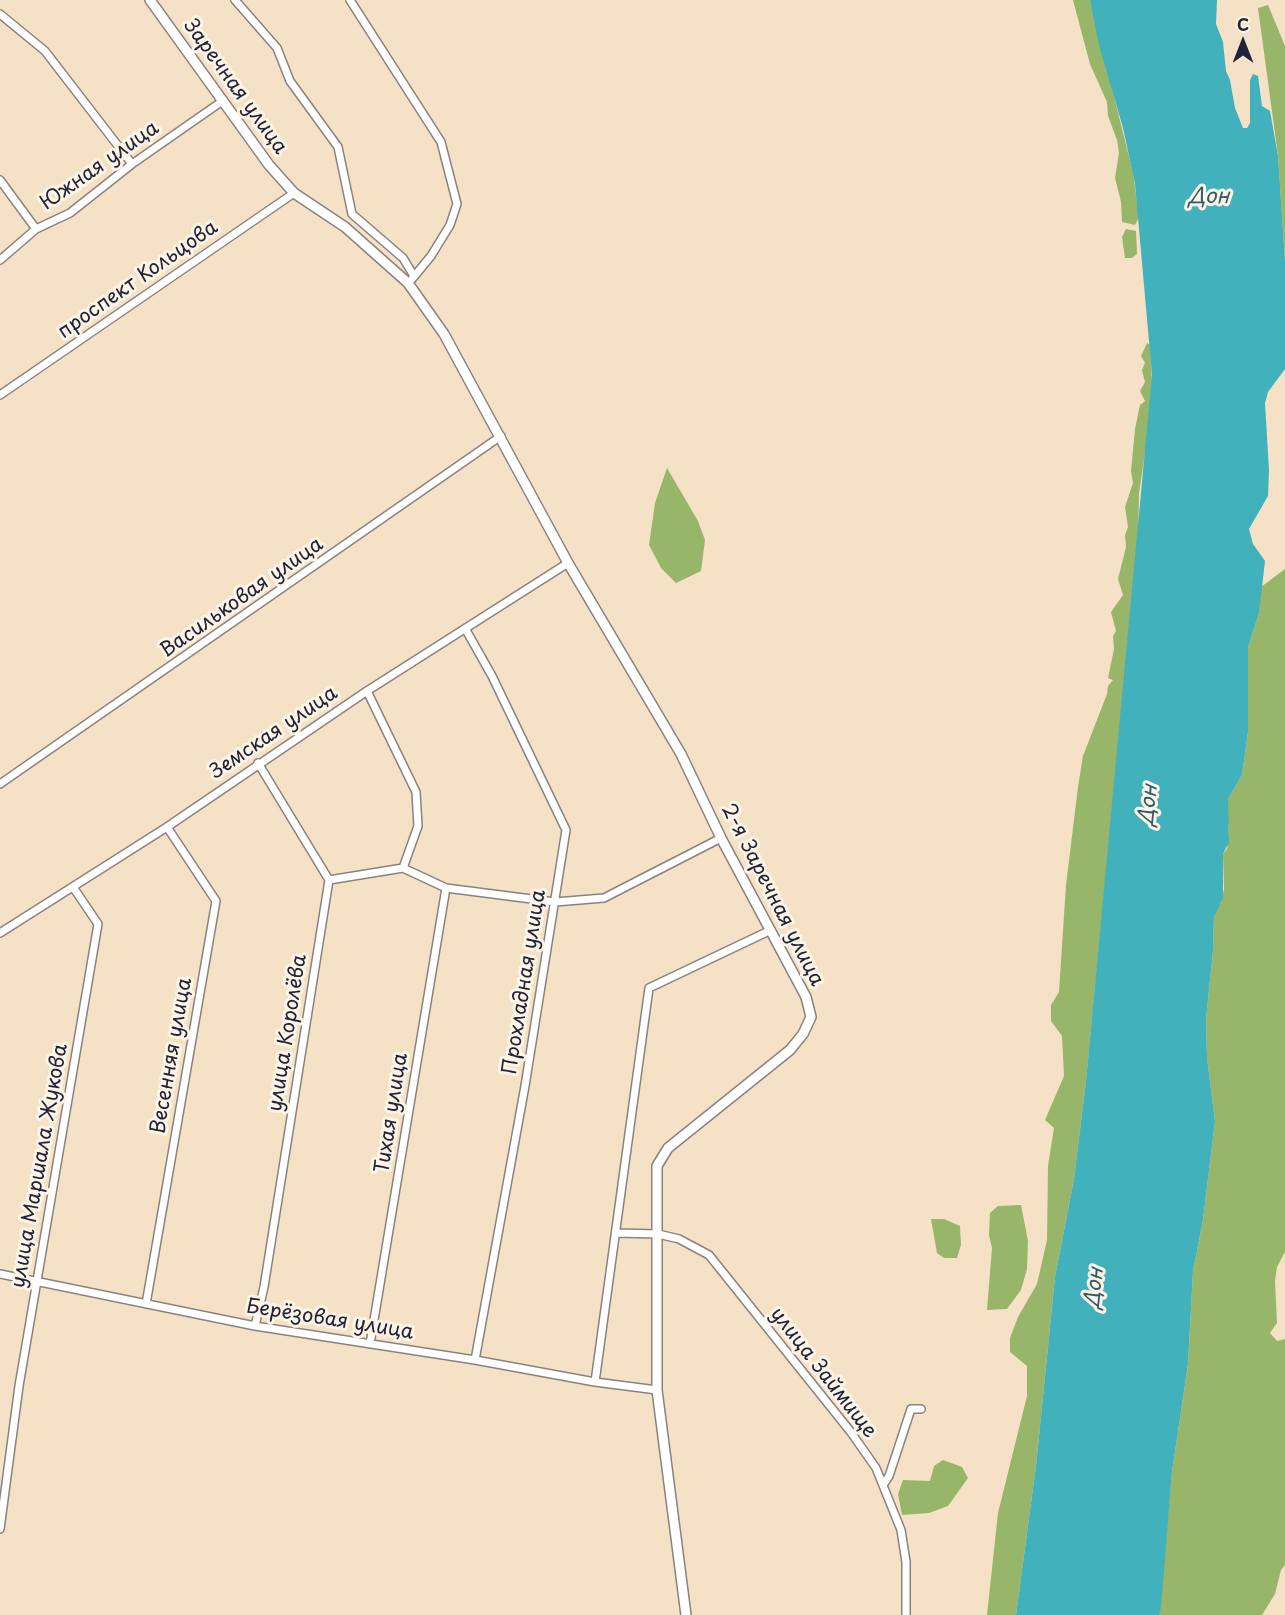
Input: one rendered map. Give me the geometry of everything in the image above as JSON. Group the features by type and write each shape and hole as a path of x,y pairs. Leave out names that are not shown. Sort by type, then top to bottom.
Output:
{"street":[{"name":"Заречная улица","path":"150,0 221,102 269,165 294,193 345,227 411,279"},
{"path":"235,0 277,48 290,81 338,147 352,214 404,258 411,279"},
{"path":"350,0 441,142 457,204 450,225 431,256 411,279"},
{"path":"0,14 45,51 132,164"},
{"name":"Южная улица","path":"0,260 36,229 70,213 132,164 221,102"},
{"path":"0,180 36,229"},
{"name":"проспект Кольцова","path":"0,395 294,193"},
{"name":"2-я Заречная улица","path":"411,279 501,436 568,563 681,754 721,838 806,997 811,1017 803,1034 790,1050 668,1148 657,1166 657,1390 686,1615"},
{"name":"Васильковая улица","path":"0,784 501,436"},
{"name":"Земская улица","path":"0,933 167,827 367,691 568,563"},
{"name":"Прохладная улица","path":"466,630 492,676 566,830 525,1086 476,1360"},
{"path":"367,691 416,792 418,826 403,868"},
{"path":"258,763 329,880 403,868 446,888 555,902 604,898 721,838"},
{"name":"Весенняя улица","path":"146,1304 216,901 167,827"},
{"name":"улица Королёва","path":"255,1326 264,1287 329,880"},
{"name":"улица Маршала Жукова","path":"0,1529 19,1386 98,924 73,887"},
{"name":"Тихая улица","path":"370,1344 446,888"},
{"path":"595,1382 649,987 771,930"},
{"name":"улица Займище","path":"617,1233 658,1234 679,1239 709,1255 850,1431 876,1468 901,1530 906,1562 906,1615"},
{"name":"Берёзовая улица","path":"0,1274 38,1280 107,1298 255,1326 476,1360 595,1382 657,1390"},
{"path":"883,1485 889,1476 911,1409 921,1409"}],"green space":[{"path":"1073,0 1090,0 1133,173 1139,217 1135,225 1122,222 1121,202 1115,178 1119,153 1117,140 1108,116 1107,102 1090,64"},
{"path":"1268,5 1285,46 1285,260 1278,156 1258,8"},
{"path":"1126,229 1136,231 1137,254 1132,258 1125,258 1122,237"},
{"path":"1147,343 1150,345 1153,401 1139,493 1138,540 1086,1081 1074,1179 1055,1277 1036,1466 1016,1615 987,1615 998,1513 1027,1396 1027,1366 1010,1352 1010,1338 1018,1317 1037,1284 1047,1240 1048,1166 1054,1128 1045,1120 1064,1076 1062,1036 1051,1021 1051,1005 1059,992 1066,885 1078,787 1083,756 1108,686 1113,680 1108,678 1114,649 1113,636 1116,631 1111,612 1123,595 1118,579 1126,547 1125,535 1128,527 1125,507 1133,483 1131,471 1135,429 1140,405 1145,401 1140,391 1145,382 1142,370 1145,363 1141,356"},
{"path":"667,468 698,521 705,540 701,571 676,583 661,568 649,545 655,503"},
{"path":"1285,569 1285,1252 1277,1267 1275,1281 1277,1323 1270,1333 1277,1341 1285,1339 1285,1565 1281,1570 1275,1594 1262,1615 1159,1615 1172,1472 1188,1364 1193,1271 1203,1220 1215,1121 1207,1058 1206,1019 1215,909 1221,903 1224,889 1223,854 1227,849 1229,829 1226,813 1228,799 1242,775 1248,732 1248,647 1259,613 1261,587"},
{"path":"1021,1205 1028,1241 1027,1269 1021,1290 1007,1309 987,1310 992,1248 989,1235 990,1213 998,1206"},
{"path":"931,1219 944,1219 960,1226 961,1245 957,1258 944,1258 937,1253"},
{"path":"943,1460 962,1467 968,1478 948,1506 929,1513 902,1515 898,1494 903,1480 930,1481 934,1466"}],"water":[{"name":"Дон","path":"1090,0 1217,0 1216,24 1223,42 1226,71 1235,108 1243,128 1247,128 1250,123 1250,80 1253,74 1258,76 1262,106 1270,111 1278,156 1285,260 1285,369 1268,392 1265,403 1269,470 1268,496 1249,529 1253,544 1265,561 1259,613 1248,647 1248,732 1242,775 1228,799 1229,842 1223,854 1223,898 1214,917 1206,1019 1207,1058 1215,1121 1203,1220 1193,1271 1188,1364 1172,1472 1161,1607 1159,1615 1016,1615 1036,1466 1055,1277 1074,1179 1086,1081 1152,375 1135,184 1123,128 1099,45"}]}
